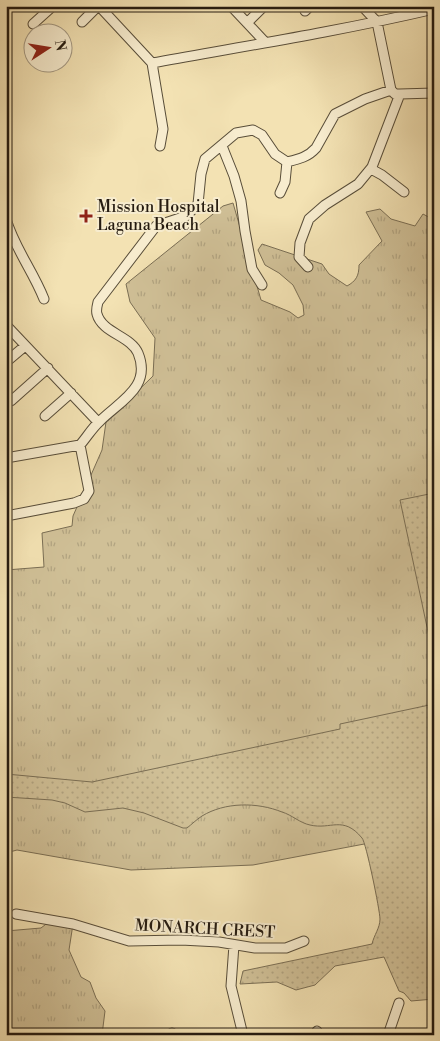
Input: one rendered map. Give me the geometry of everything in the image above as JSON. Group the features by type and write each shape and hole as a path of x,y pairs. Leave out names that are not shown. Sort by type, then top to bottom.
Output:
{"street":[{"path":"36,22 53,6"},
{"path":"82,22 99,6 152,62 163,129 160,146"},
{"path":"231,6 265,42"},
{"path":"246,22 264,6"},
{"path":"362,6 377,22 391,90 396,94 434,93"},
{"path":"152,62 377,22 434,8"},
{"path":"6,458 80,445 98,422 129,396 141,379 138,352 127,341 103,325 96,313 98,302 156,226 186,216 198,204 205,160 236,133 244,130 253,130 262,135 275,154 287,162 304,158 320,142 335,114 365,99 391,90"},
{"path":"308,267 299,257 300,244 309,219 325,205 358,184 371,169 400,94"},
{"path":"222,146 234,176 241,201 244,231 252,269 262,285"},
{"path":"280,193 285,182 287,162"},
{"path":"371,169 404,192"},
{"path":"6,218 18,248 37,281 44,299"},
{"path":"6,325 98,422"},
{"path":"6,362 25,346"},
{"path":"12,402 48,368"},
{"path":"45,416 71,393"},
{"path":"6,516 74,503 84,499 89,491 80,445"},
{"name":"MONARCH CREST","path":"16,914 73,924 129,941 181,940 254,948 286,948 304,941"},
{"path":"234,945 231,986 242,1035"},
{"path":"388,1035 399,1003"}],"green space":[{"path":"233,203 261,300 290,312 298,318 304,315 303,305 293,285 279,273 265,265 258,250 262,244 322,264 329,274 347,286 356,278 359,265 382,241 366,212 380,209 391,219 415,226 423,214 434,220 434,846 412,835 253,865 131,870 17,850 6,853 6,570 44,567 42,533 72,526 73,516 102,450 106,422 153,376 155,338 130,302 126,284 223,206"},
{"path":"434,493 434,660 400,500"},
{"path":"434,704 434,999 411,1001 404,993 399,991 384,957 335,966 315,985 296,990 277,982 240,984 243,971 372,944 380,919 375,891 364,842 349,827 343,825 310,825 286,813 262,806 241,805 211,811 187,828 183,828 144,813 123,808 85,812 65,803 52,800 6,797 6,774 92,782 340,729 340,724"},
{"path":"50,921 73,924 69,950 81,977 90,982 96,998 105,1011 102,1035 6,1035 6,931 41,928"}],"place":[{"name":"Mission Hospital Laguna Beach","path":"86,216"}]}
